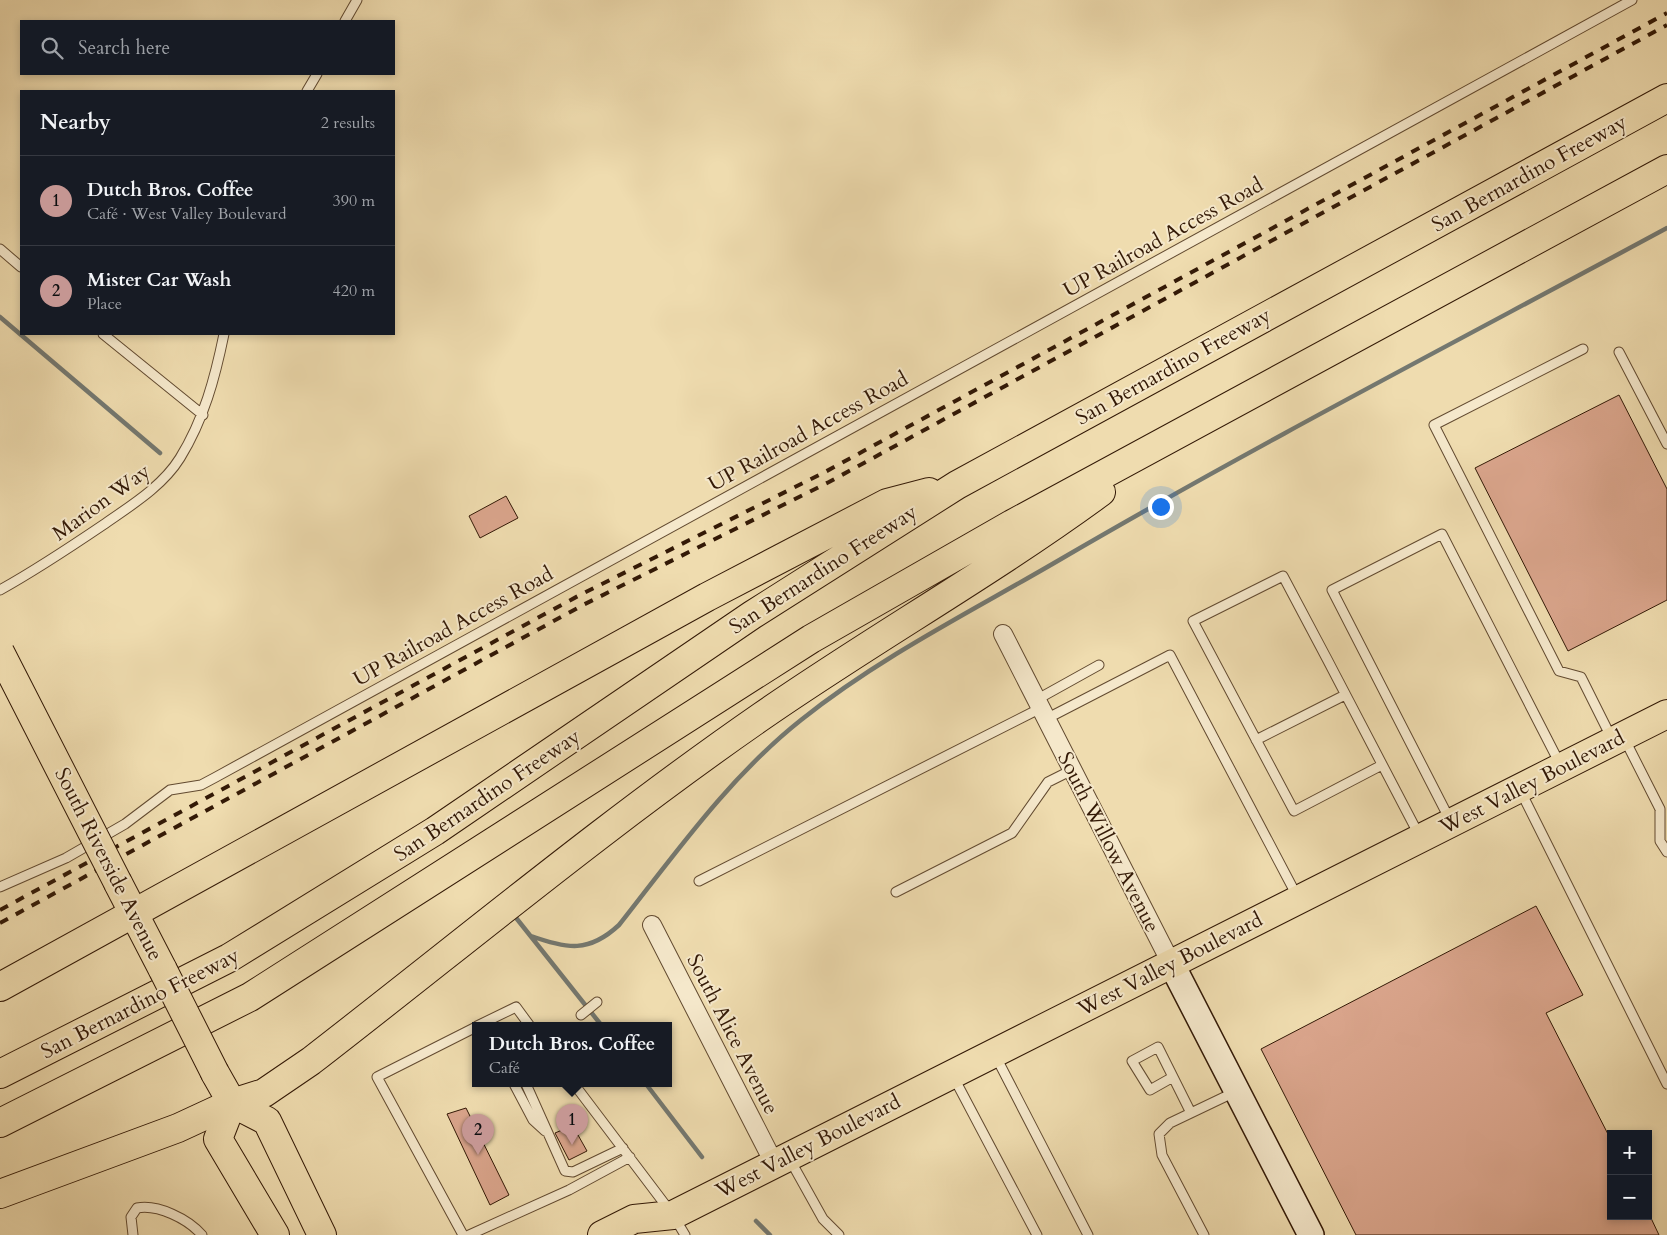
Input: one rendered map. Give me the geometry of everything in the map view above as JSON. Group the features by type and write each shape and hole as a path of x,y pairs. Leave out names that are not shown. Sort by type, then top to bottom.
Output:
{"main road":[{"name":"San Bernardino Freeway","path":"0,1074 229,958 446,824 752,614 957,485 1667,98"},
{"name":"San Bernardino Freeway","path":"0,1123 250,998 811,639 1012,524 1667,169"},
{"path":"0,1194 178,1128 232,1103 264,1093 311,1061 646,798 764,715 1054,527 1183,432"},
{"path":"0,987 140,926 707,597 887,502 957,485"},
{"name":"South Riverside Avenue","path":"0,652 232,1103"},
{"name":"West Valley Boulevard","path":"656,1235 679,1225 782,1160 1667,714"},
{"path":"232,1103 218,1139 275,1235"},
{"path":"232,1103 267,1121 322,1235"},
{"name":"West Valley Boulevard","path":"602,1235 634,1219 679,1225"}],"street":[{"name":"South Willow Avenue","path":"1003,634 1170,963 1312,1235"},
{"name":"South Alice Avenue","path":"652,925 782,1160"}],"lane":[{"path":"346,20 357,0"},
{"name":"UP Railroad Access Road","path":"0,887 66,858 125,824 170,790 200,785 1632,0"},
{"path":"308,90 315,75"},
{"path":"0,249 20,266"},
{"path":"104,335 203,415"},
{"name":"Marion Way","path":"0,590 41,566 128,507 162,481 180,459 203,415 215,378 224,335"},
{"path":"1583,349 1434,425 1559,671 1580,677 1660,809 1660,841 1667,852"},
{"path":"1619,352 1667,444"},
{"path":"1451,822 1332,590 1442,534 1562,767"},
{"path":"1382,766 1294,811 1193,621 1283,576 1420,838"},
{"path":"699,881 1041,709 1170,655 1298,899"},
{"path":"1041,709 1099,665"},
{"path":"1256,740 1346,695"},
{"path":"896,892 1012,833 1048,782 1072,770"},
{"path":"1519,788 1667,1084"},
{"path":"581,1015 597,1002"},
{"path":"487,1022 516,1007 527,1022"},
{"path":"463,1235 377,1077 472,1030"},
{"path":"1173,1077 1150,1090 1132,1061 1158,1047 1173,1077 1191,1113"},
{"path":"993,1053 1088,1235"},
{"path":"952,1074 1037,1235"},
{"path":"516,1087 533,1120 546,1132"},
{"path":"527,1087 565,1171 573,1172 623,1148"},
{"path":"576,1087 679,1225"},
{"path":"1204,1235 1162,1155 1159,1134 1170,1123 1237,1091"},
{"path":"469,1235 569,1190 630,1157"},
{"path":"782,1160 823,1219 839,1235"},
{"path":"133,1235 131,1217 137,1208 148,1206 167,1212 195,1227 202,1235"}],"building":[{"path":"1619,395 1667,489 1667,600 1568,651 1475,468"},
{"path":"506,496 518,518 480,538 469,516"},
{"path":"1536,906 1583,995 1546,1013 1607,1132 1607,1220 1652,1220 1659,1235 1356,1235 1261,1049"},
{"path":"466,1108 509,1195 490,1205 447,1114"},
{"path":"567,1128 572,1138 578,1135 587,1151 569,1160 555,1133"}],"waterway":[{"path":"531,936 556,944 577,946 598,940 608,934 619,925 704,817 750,766 801,720 895,654 1211,474 1667,228"},
{"path":"0,317 20,334"},
{"path":"21,335 160,453"},
{"path":"513,914 599,1022"},
{"path":"648,1087 702,1157"},
{"path":"756,1221 770,1235"}],"railway":[{"path":"0,910 578,596 825,472 1667,13"},
{"path":"0,923 583,605 829,482 1667,25"}],"place":[{"name":"Dutch Bros. Coffee","path":"572,1145"},
{"name":"Mister Car Wash","path":"478,1155"}]}
